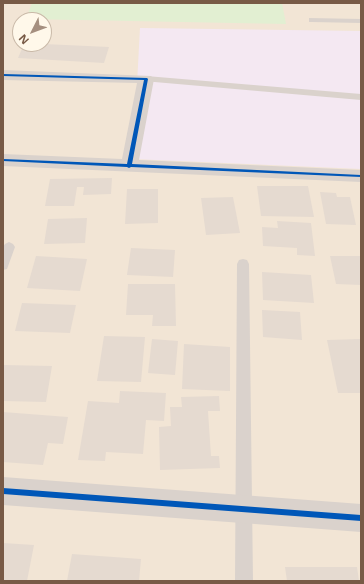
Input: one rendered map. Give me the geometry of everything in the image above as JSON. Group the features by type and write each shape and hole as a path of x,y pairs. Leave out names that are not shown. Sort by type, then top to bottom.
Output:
{"street":[{"path":"3,75 146,79 129,167"},
{"path":"3,160 129,167 361,176"},
{"path":"3,491 361,518"}],"lane":[{"path":"312,20 361,21"},
{"path":"146,79 361,97"},
{"path":"3,265 9,247"},
{"path":"243,264 244,581"}],"shaded area":[{"path":"3,3 361,3 361,581 3,581"},
{"path":"140,28 361,31 361,169 133,159"}],"green space":[{"path":"32,3 282,3 286,24 52,20 52,12 29,12"}],"building":[{"path":"52,44 109,47 104,63 18,58 21,52 52,52"},
{"path":"112,178 111,194 83,195 84,187 77,187 74,206 45,206 50,179"},
{"path":"257,186 308,186 314,217 261,216"},
{"path":"127,189 158,189 158,223 125,224"},
{"path":"320,192 336,193 337,197 350,197 356,225 326,224"},
{"path":"233,197 240,233 206,235 201,198"},
{"path":"87,218 85,243 44,244 48,219"},
{"path":"277,221 311,223 315,256 297,255 297,248 263,246 262,227 278,228"},
{"path":"131,248 175,250 173,277 127,275"},
{"path":"36,256 87,259 80,291 27,288"},
{"path":"330,256 361,256 361,285 336,284"},
{"path":"262,272 311,275 314,303 263,300"},
{"path":"128,284 175,284 176,326 152,326 153,315 126,315"},
{"path":"22,303 76,305 70,333 15,331"},
{"path":"262,310 300,312 302,340 263,337"},
{"path":"104,336 145,337 141,382 97,381"},
{"path":"152,339 178,341 175,375 148,373"},
{"path":"361,339 361,393 338,393 327,340"},
{"path":"184,344 230,347 230,391 182,389"},
{"path":"3,365 52,366 46,402 3,401"},
{"path":"120,391 166,393 164,421 146,420 143,454 106,452 105,461 78,460 88,401 119,403"},
{"path":"219,396 220,411 208,411 211,456 219,456 220,468 160,470 159,427 171,426 170,407 182,407 181,397"},
{"path":"3,412 68,417 63,444 48,443 43,465 3,462"},
{"path":"3,543 34,545 27,581 3,581"},
{"path":"72,554 141,559 139,581 67,581"},
{"path":"285,567 357,567 359,581 287,581"}],"cycle path":[{"path":"3,75 146,79 129,167"},
{"path":"3,160 361,176"},
{"path":"3,491 361,518"}]}
